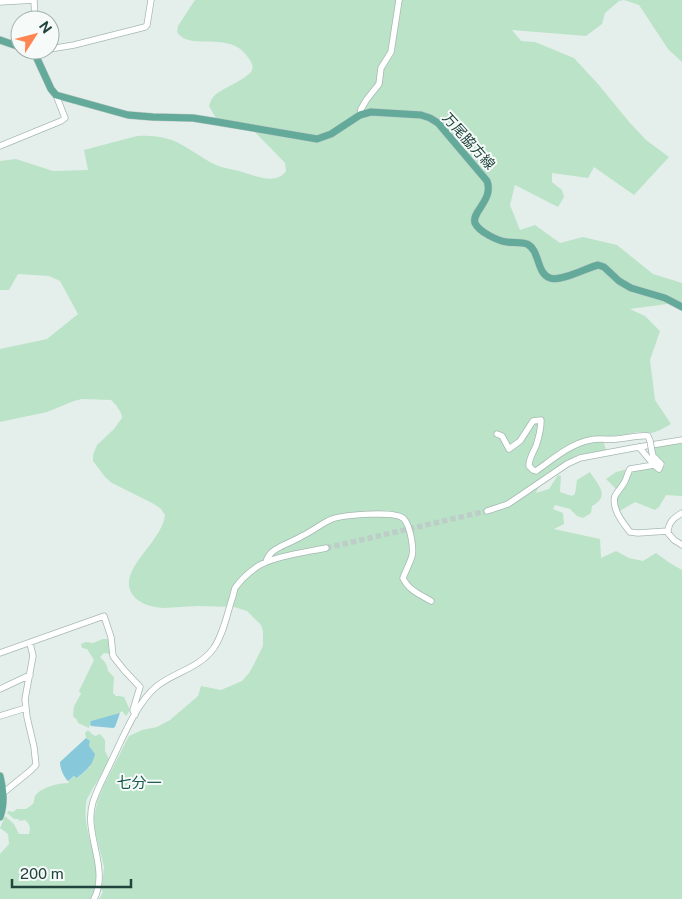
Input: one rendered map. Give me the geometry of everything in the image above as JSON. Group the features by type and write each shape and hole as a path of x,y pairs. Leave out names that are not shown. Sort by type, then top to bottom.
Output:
{"main road":[{"path":"36,60 56,95"},
{"name":"万尾脇方線","path":"56,95 128,115 193,118 317,139 331,134 360,115 371,112 406,114 430,118 438,123 490,187 476,214 474,220 476,225 494,238 505,242 527,244 532,249 544,273 552,279 559,279 598,265 604,267 631,288 665,298 682,307"},
{"path":"0,776 3,803 0,817"}],"street":[{"path":"0,2 34,0 34,10"},
{"path":"60,47 145,27 147,25 151,0"},
{"path":"360,115 367,99 379,84 381,68 391,52 399,0"},
{"path":"0,146 65,118 56,95"},
{"path":"497,434 502,436 509,449 520,441 533,421 541,420 539,436 529,461 529,466 536,471 569,448 585,442 634,436 648,436 653,456 661,464 659,469 639,447"},
{"path":"487,511 508,504 567,464 580,458 682,440"},
{"path":"654,465 630,469 626,480 615,495 614,502 617,515 630,532 638,534 668,531"},
{"path":"266,562 271,553 277,548 304,536 332,519 377,514 399,516 403,518 408,526 412,550 412,555 403,578 406,584 431,602"},
{"path":"682,514 671,520 668,527 668,533 682,545"},
{"path":"94,899 99,880 98,860 91,831 90,815 92,804 97,789 145,698 156,687 197,664 212,650 218,642 235,588 255,568 266,562 326,548"},
{"path":"0,653 104,616 113,656 140,687 133,710 135,715"},
{"path":"2,789 36,765 26,708 33,656 30,643"},
{"path":"0,689 30,675"},
{"path":"0,716 26,708"}],"green space":[{"path":"195,0 624,0 619,1 605,13 602,24 586,36 512,30 521,41 535,42 574,58 646,140 669,157 634,195 594,167 588,178 552,173 552,182 562,190 564,197 558,207 515,185 510,205 520,230 535,225 560,243 583,237 617,245 653,274 682,283 682,302 630,309 645,316 660,331 650,360 655,400 671,424 652,433 638,432 602,437 606,450 577,455 543,476 536,493 549,489 558,475 561,476 560,492 572,496 575,494 577,480 590,472 601,490 601,498 592,506 591,513 583,518 577,516 570,509 555,505 553,509 563,513 564,524 554,529 600,539 601,558 616,551 629,558 643,561 656,553 682,570 682,899 99,899 103,892 101,889 104,867 95,831 94,817 98,799 104,785 129,736 142,730 157,727 170,720 198,696 201,686 221,690 242,681 249,673 263,646 263,631 261,625 247,611 234,607 159,608 142,603 132,594 129,585 130,575 156,536 165,515 154,504 112,483 93,461 97,445 114,429 122,418 121,413 111,400 82,399 47,412 0,422 0,349 47,339 78,314 60,281 49,276 18,274 9,290 0,290 0,161 16,159 53,171 88,170 84,150 137,136 150,136 172,140 222,167 270,179 282,175 286,171 285,163 255,132 218,122 209,106 214,96 245,77 252,70 252,66 239,48 220,42 191,41 183,38 177,32 178,26"},
{"path":"624,0 682,0 682,62 668,49 639,5"},
{"path":"682,443 682,496 666,495 655,510 635,502 618,512 616,489 606,479 616,472 646,464 661,470 665,465 656,456 654,447"},
{"path":"103,639 110,639 112,654 104,653 100,657 114,677 113,693 116,696 124,697 130,710 126,716 122,711 117,715 91,721 89,728 78,723 73,716 74,706 81,694 79,691 94,660 87,649 82,648 81,644 86,642 93,643"},
{"path":"88,730 95,736 100,734 105,740 105,751 109,759 86,802 85,816 97,876 91,899 0,899 0,854 9,844 8,834 0,828 5,816 14,824 19,834 29,834 30,827 28,823 25,820 14,819 7,813 8,811 13,812 17,809 26,809 33,804 35,796 41,790 69,783 68,781 75,776 77,778 90,767 90,741 86,738 85,733"}],"water":[{"path":"120,713 113,728 91,726 90,724 91,721"},
{"path":"86,738 90,741 89,746 95,754 94,758 83,773 77,778 74,776 68,781 62,772 60,762"}],"tunnel":[{"path":"326,548 487,511"}],"district":[{"name":"七分一","path":"139,783"}]}
